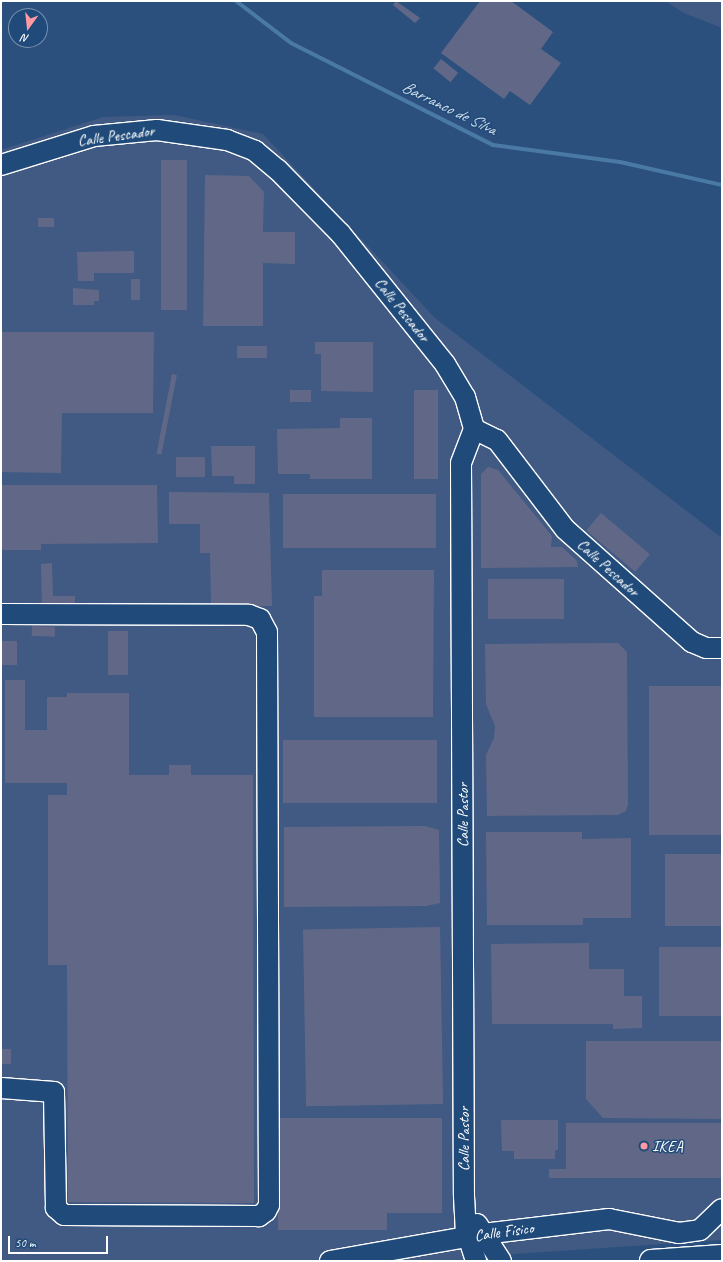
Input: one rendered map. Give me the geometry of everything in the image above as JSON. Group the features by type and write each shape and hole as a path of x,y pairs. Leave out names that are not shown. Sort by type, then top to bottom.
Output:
{"highway":[{"path":"651,1261 721,1256"}],"street":[{"name":"Calle Pescador","path":"1,165 94,136 157,130 227,140 254,151 278,170 340,233 407,314 445,364 461,391 474,429 497,440 565,529 692,642 714,648"},
{"name":"Calle Pastor","path":"474,429 461,463 466,1206 475,1235 476,1261"},
{"path":"1,614 249,616 260,619 267,632 269,1205 266,1211 259,1216 64,1215 56,1208 54,1092 1,1088"},
{"path":"436,1243 466,1206"},
{"name":"Calle Físico","path":"330,1261 475,1235 609,1219 679,1233 700,1230 722,1209"},
{"name":"Calle Pastor","path":"475,1235 501,1261"}],"shaded area":[{"path":"665,1 722,1 722,28 684,13"},
{"path":"174,115 263,134 435,318 722,538 722,1240 514,1254 493,1261 1,1261 1,150 103,117"}],"building":[{"path":"396,1 420,18 415,23 393,5"},
{"path":"480,1 511,1 553,32 541,49 561,63 530,105 510,91 504,99 441,53"},
{"path":"441,59 458,73 451,82 433,68"},
{"path":"161,160 187,160 187,310 161,310"},
{"path":"205,175 249,176 264,192 263,232 295,232 295,264 263,263 263,326 203,326"},
{"path":"38,218 54,218 54,227 38,227"},
{"path":"134,251 134,273 94,273 94,281 78,281 77,252"},
{"path":"131,279 140,279 140,300 131,300"},
{"path":"73,288 99,290 99,301 94,301 94,305 73,305"},
{"path":"1,332 154,332 153,413 62,413 61,473 1,472"},
{"path":"315,342 373,342 373,392 321,391 321,354 315,354"},
{"path":"237,346 267,346 267,358 237,358"},
{"path":"172,374 177,375 161,454 157,454"},
{"path":"290,390 311,390 311,402 290,402"},
{"path":"414,390 438,390 438,479 414,479"},
{"path":"340,418 372,418 372,479 310,479 310,474 278,474 277,429 340,428"},
{"path":"211,446 255,446 255,484 234,484 234,476 212,476"},
{"path":"176,457 205,457 205,477 176,477"},
{"path":"488,467 498,470 552,536 551,547 562,547 577,561 578,567 481,568 481,474"},
{"path":"1,485 157,485 158,543 41,544 41,550 1,550"},
{"path":"169,492 269,493 272,606 211,606 210,553 200,553 200,524 169,524"},
{"path":"283,494 436,494 436,548 283,548"},
{"path":"601,513 650,554 635,572 586,531"},
{"path":"52,563 53,596 75,596 75,607 42,608 41,564"},
{"path":"322,570 434,570 433,717 314,717 314,596 322,596"},
{"path":"488,579 564,579 564,619 488,619"},
{"path":"32,626 55,627 55,637 32,636"},
{"path":"108,631 128,631 128,675 108,675"},
{"path":"1,641 17,641 17,665 1,665"},
{"path":"618,643 627,652 628,804 626,811 618,815 487,816 486,755 494,738 495,726 486,704 485,644"},
{"path":"5,680 25,680 25,730 47,730 47,697 67,697 67,693 129,693 129,775 169,775 169,765 191,765 191,775 253,775 254,1203 68,1202 67,965 48,965 48,795 67,795 67,783 5,783"},
{"path":"649,686 722,686 722,835 649,835"},
{"path":"283,740 437,740 437,803 283,803"},
{"path":"425,826 439,830 440,903 426,906 284,907 284,827"},
{"path":"486,832 582,832 582,839 631,838 631,918 583,918 583,925 487,925"},
{"path":"665,854 722,854 722,926 665,926"},
{"path":"440,927 443,1104 306,1106 303,929"},
{"path":"589,943 589,969 624,969 624,996 642,996 642,1028 613,1029 613,1024 492,1024 491,944"},
{"path":"659,947 722,947 722,1016 659,1016"},
{"path":"586,1041 722,1041 722,1119 603,1118 586,1099"},
{"path":"1,1049 11,1049 11,1064 1,1064"},
{"path":"278,1118 442,1118 442,1213 387,1213 387,1230 278,1230"},
{"path":"501,1120 558,1120 558,1150 555,1150 555,1159 514,1159 514,1151 502,1151"},
{"name":"IKEA","path":"566,1123 722,1123 722,1178 549,1178 549,1169 566,1169"}],"waterway":[{"name":"Barranco de Silva","path":"236,1 291,43 493,145 620,162 722,185"}],"place":[{"name":"IKEA","path":"644,1146"}]}
